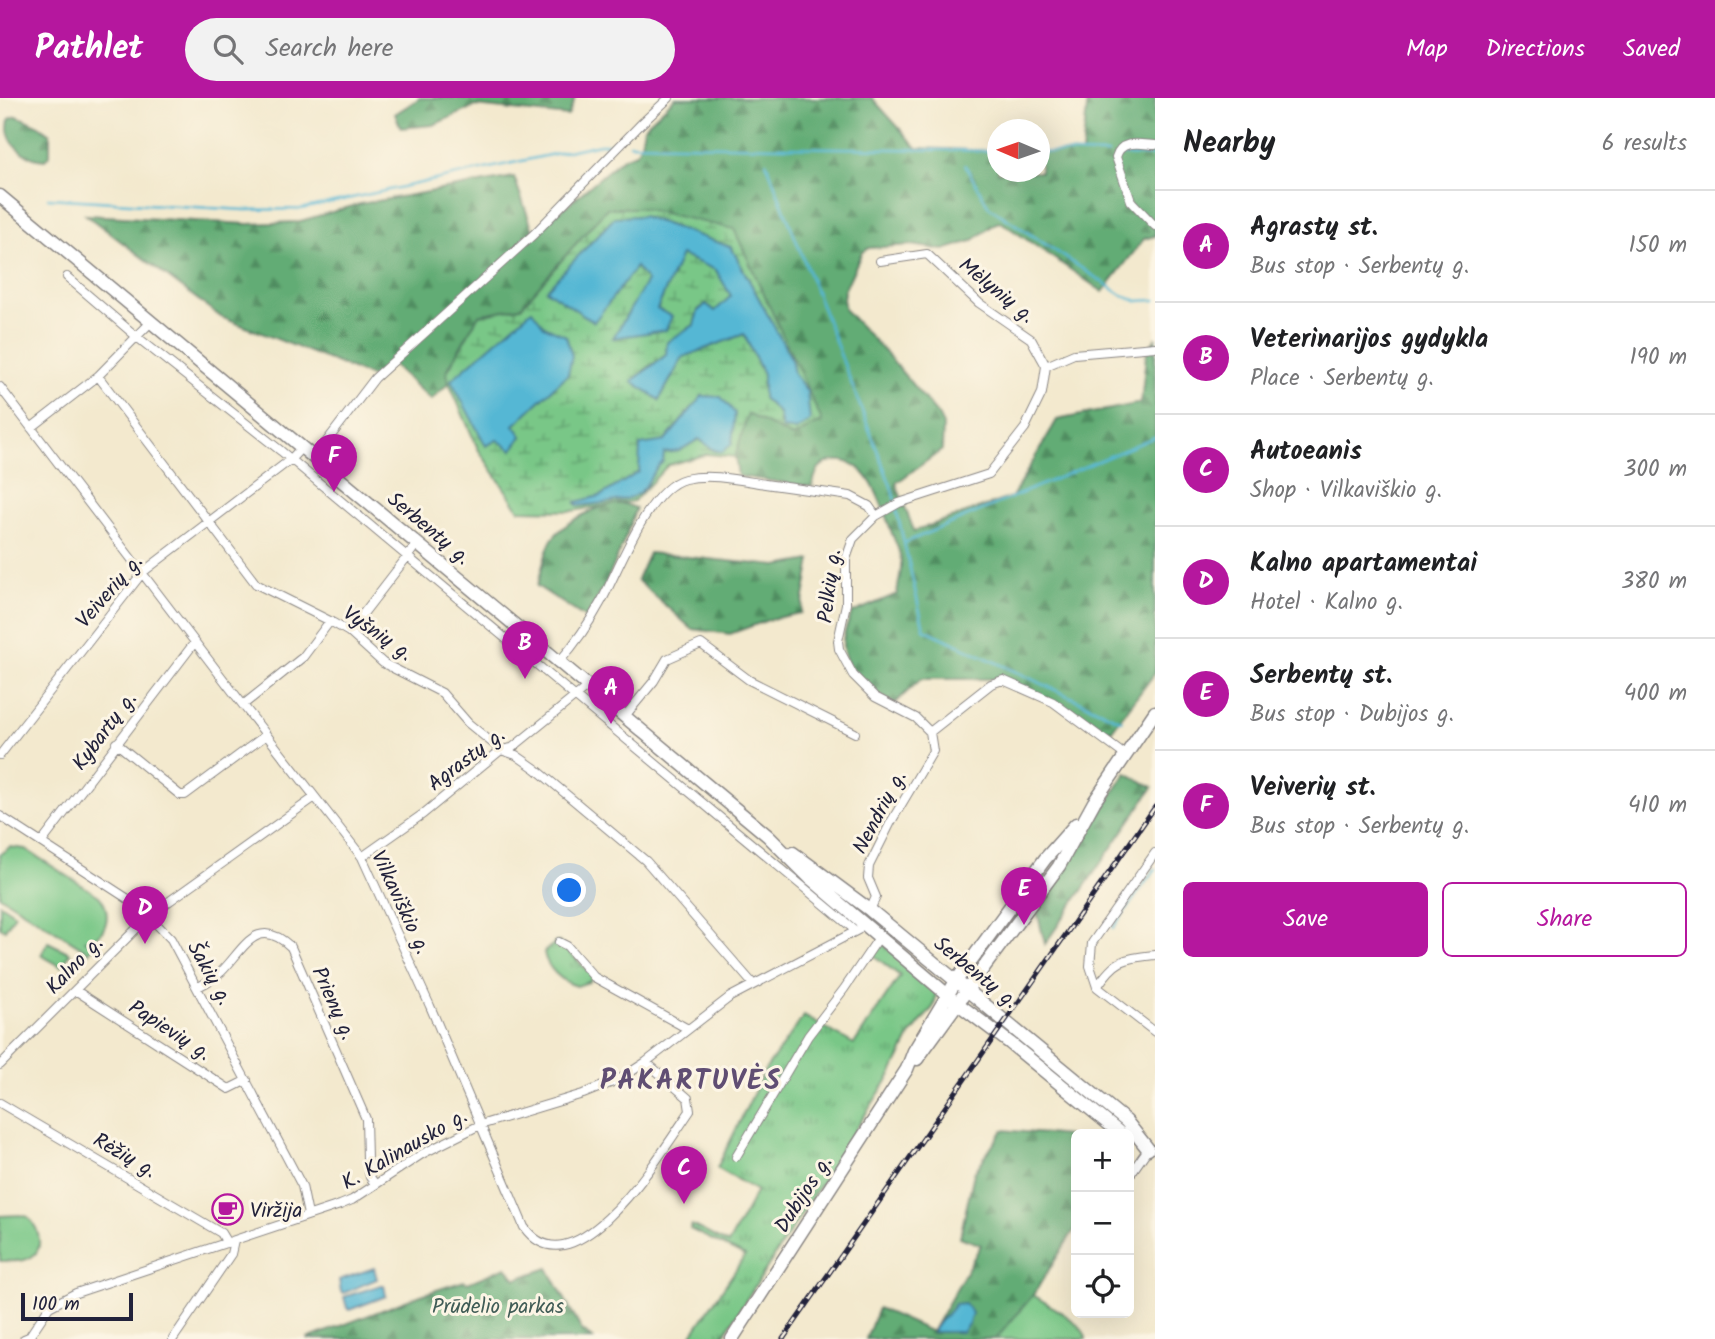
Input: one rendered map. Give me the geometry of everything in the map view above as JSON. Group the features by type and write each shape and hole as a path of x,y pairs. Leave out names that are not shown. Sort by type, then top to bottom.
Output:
{"main road":[{"name":"Serbentų g.","path":"0,196 768,836 862,928 880,936 952,999 1115,1129"},
{"name":"Dubijos g.","path":"952,999 967,990 1059,866 1094,802 1155,712"},
{"name":"Dubijos g.","path":"732,1339 907,1069 920,1057 952,999 956,981 1045,859 1094,802"},
{"name":"Serbentų g.","path":"768,836 817,868 870,910 1126,1121 1152,1152"},
{"path":"1134,1142 1152,1152"}],"street":[{"path":"314,458 375,378 526,241 627,137 669,98"},
{"path":"1155,145 1128,144 1120,148 1115,157 1127,194 1155,226"},
{"name":"Mėlynių g.","path":"880,261 927,254 979,303 1031,339 1045,366"},
{"path":"66,277 575,697 862,928"},
{"path":"31,428 98,376 151,322"},
{"path":"559,662 602,600 645,518 661,494 676,482 710,477 849,496 869,506 876,516 900,503 989,474 1025,428 1042,393 1045,366 1074,354 1155,347"},
{"name":"Vyšnių g.","path":"98,376 256,584 349,632 383,663 442,693 468,723 502,750 516,755 536,769 646,861 753,984"},
{"name":"Vilkaviškio g.","path":"0,387 362,856 430,1006 524,1227 530,1235 552,1246 573,1243 583,1238 614,1213 690,1111 688,1098 646,1062"},
{"name":"Veiverių g.","path":"0,755 143,572 290,460 302,447"},
{"name":"Pelkių g.","path":"876,516 853,540 846,559 846,604 838,641 839,649 853,675 875,697 916,718 930,732"},
{"path":"349,632 417,544"},
{"path":"243,705 303,657 330,621"},
{"name":"Kybartų g.","path":"42,842 195,642"},
{"path":"625,716 654,681 667,659 701,644 749,680 855,733"},
{"path":"930,732 992,684 1003,680 1053,702 1126,755"},
{"name":"Agrastų g.","path":"362,856 423,814 502,750 512,748 588,686"},
{"name":"Nendrių g.","path":"870,910 876,897 868,877 869,866 891,822 933,751 930,732"},
{"path":"116,743 180,795 185,795 266,735"},
{"name":"Kalno g.","path":"0,1065 150,915 315,797"},
{"name":"Šakių g.","path":"0,816 139,906 171,939 302,1186 308,1214"},
{"path":"1155,853 1092,943 1090,967 1097,987 1155,1032"},
{"name":"K. Kalinausko g.","path":"24,1339 29,1337 50,1307 62,1300 352,1200 422,1154 480,1125 583,1094 620,1079 730,997 862,928"},
{"name":"Prienų g.","path":"198,987 221,973 244,943 255,936 277,937 291,947 366,1119 367,1159 370,1177 375,1184"},
{"path":"736,1157 807,1036 844,989 880,936"},
{"path":"559,942 567,946 594,977 688,1029"},
{"path":"1097,987 1110,968 1130,958 1155,955"},
{"name":"Papievių g.","path":"75,990 229,1089 247,1080"},
{"name":"Rėžių g.","path":"0,1103 221,1233 230,1242"},
{"path":"1134,1171 1152,1152"},
{"path":"173,1339 231,1254 230,1242"}],"green space":[{"path":"420,98 575,98 568,116 476,106 433,125 401,128 395,114"},
{"path":"675,98 872,98 917,148 987,151 987,182 1050,182 1050,152 1082,153 1088,98 1155,98 1155,236 1144,239 1103,292 1001,222 972,241 944,250 911,245 869,248 862,252 843,299 845,310 886,353 938,415 943,425 942,450 896,483 914,531 1012,497 1057,420 1141,403 1146,355 1155,339 1155,673 1111,731 1004,679 921,679 894,704 861,680 844,655 846,629 852,613 897,594 901,569 899,550 878,496 865,475 846,462 834,461 821,466 812,487 738,476 735,457 748,413 793,437 607,208 521,307 479,315 447,371 449,383 431,400 391,363 375,378 221,317 86,215 248,224 297,222 360,204 514,177 534,233 623,158 636,153 641,144 644,127"},
{"path":"17,116 50,134 50,154 45,160 22,152 12,141 8,126 10,118"},
{"path":"607,208 641,208 734,229 822,421 793,437 748,414 735,457 708,454 668,465 634,501 572,511 519,510 478,449 449,383 447,372 479,315 521,307","holes":["642,216 731,247 791,358 794,374 807,391 782,427 779,413 763,398 763,375 744,334 683,357 659,400 642,372 666,355 667,342 694,325 698,310 706,304 715,311 732,296 716,270 681,254 657,310 614,337 648,281 636,267","568,374 514,425 512,450 497,439","702,396 714,450 699,439 679,451 663,453 641,492 622,500 579,506 576,503 600,496 639,472"]},
{"path":"611,504 625,504 636,508 614,565 586,618 537,586 548,548 558,532 579,517"},
{"path":"649,553 777,566 811,560 801,613 771,619 730,634 692,629 637,580"},
{"path":"1126,773 1153,787 1045,944 1037,912"},
{"path":"10,847 25,849 99,896 106,909 106,923 99,935 85,940 93,945 89,952 0,896 0,854"},
{"path":"0,904 15,914 5,930 0,927"},
{"path":"48,942 70,953 62,967 41,955"},
{"path":"556,942 594,977 589,982 577,986 571,984 551,969 544,952"},
{"path":"881,942 937,992 934,1006 911,1034 892,1073 721,1339 689,1339 745,1256 690,1229 692,1225 728,1244 757,1191 717,1168 765,1070 804,1016 854,1044 900,976 872,954"},
{"path":"1003,1130 1068,1136 1071,1139 1071,1235 1033,1295 996,1339 866,1339 878,1308 932,1332 981,1245 960,1237 974,1173"},
{"path":"0,1216 28,1217 36,1228 39,1247 31,1257 24,1260 0,1261"},
{"name":"Prūdelio parkas","path":"506,1267 516,1279 548,1268 581,1329 593,1339 307,1339 421,1295 464,1281 468,1283"},
{"path":"1033,1295 1072,1320 1086,1339 996,1339"}],"water":[{"path":"642,216 731,247 791,358 794,374 807,391 810,421 796,430 782,428 779,413 763,398 763,374 744,334 683,357 659,400 632,381 666,355 667,342 694,325 698,311 706,304 715,311 731,296 716,270 681,255 657,309 672,316 666,330 613,338 647,281 636,267 594,322 546,290 615,217"},
{"path":"532,310 544,326 566,336 572,356 568,374 514,425 522,436 512,450 497,440 486,446 451,380"},
{"path":"702,396 721,397 735,413 732,444 722,452 714,450 699,439 679,451 664,453 663,462 638,494 623,500 578,506 576,502 600,496 639,472 640,445 665,441"},
{"path":"374,1268 377,1279 341,1292 339,1280"},
{"path":"384,1285 386,1296 349,1310 347,1308 344,1297"},
{"path":"964,1303 972,1313 962,1332 933,1332 955,1304"}],"waterway":[{"path":"48,198 245,210 301,209 600,144 611,144"},
{"path":"630,144 987,151"},
{"path":"1050,152 1108,154"},
{"path":"1121,155 1155,156"},
{"path":"766,162 895,501"},
{"path":"965,165 989,207 1122,295 1137,301 1155,300"},
{"path":"904,543 1155,437"},
{"path":"896,508 924,629 1122,721"},
{"path":"1113,928 1155,869"}],"railway":[{"path":"783,1339 1155,807"}],"place":[{"name":"Veiverių st.","path":"334,492"},
{"name":"Veterinarijos gydykla","path":"525,679"},
{"name":"Agrastų st.","path":"611,724"},
{"name":"Serbentų st.","path":"1024,925"},
{"name":"Kalno apartamentai","path":"145,944"},
{"name":"Autoeanis","path":"684,1204"},
{"name":"Viržija","path":"227,1210"}],"district":[{"name":"PAKARTUVĖS","path":"691,1079"}]}
